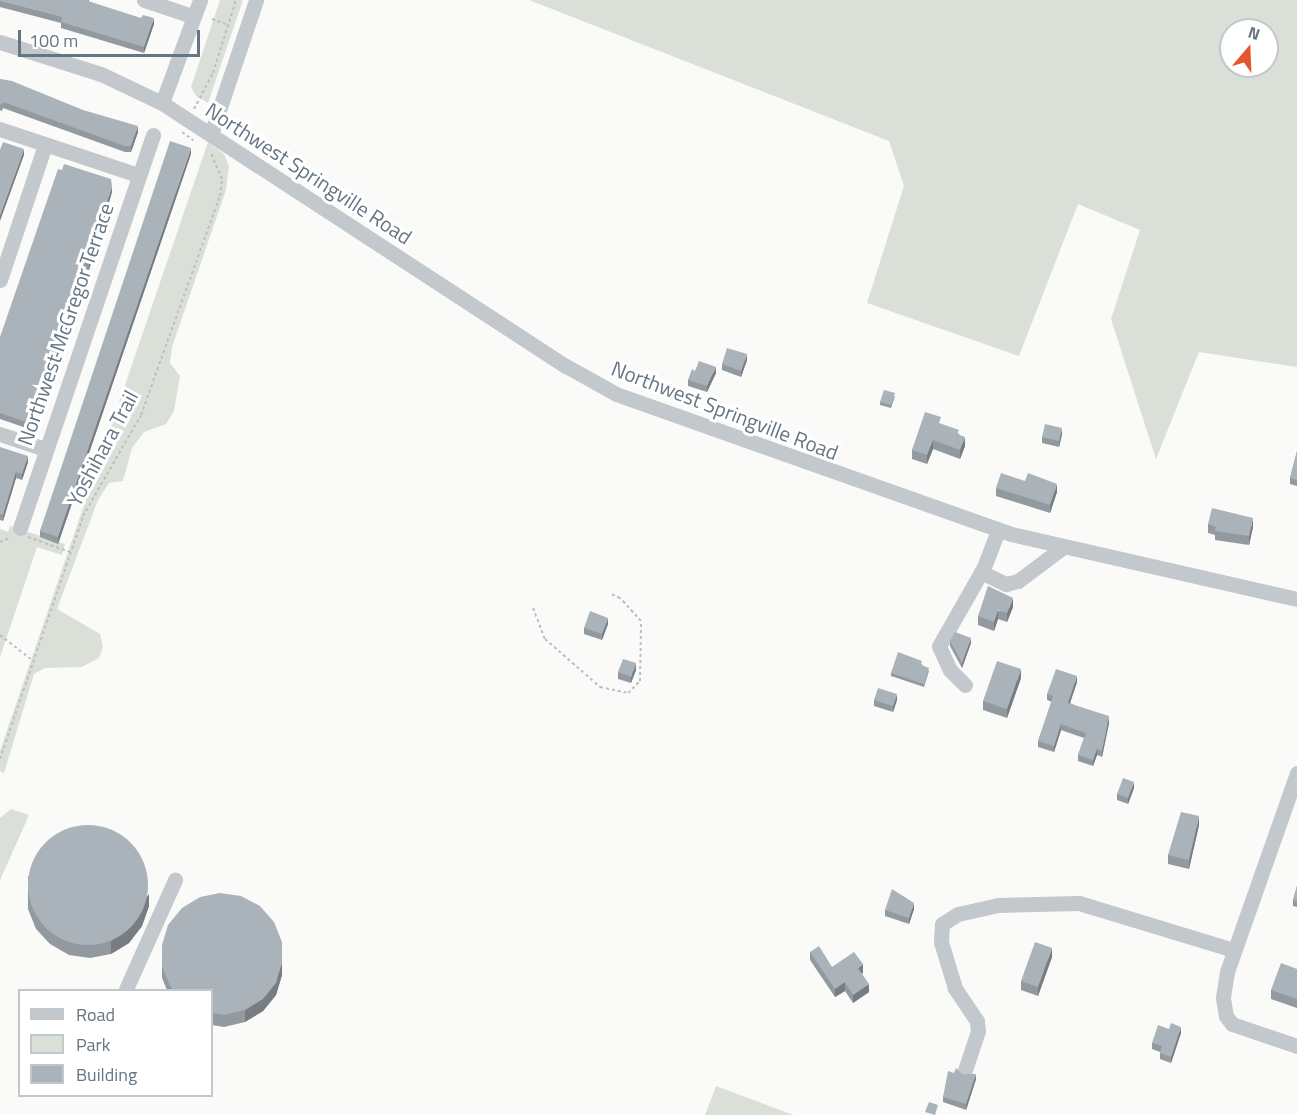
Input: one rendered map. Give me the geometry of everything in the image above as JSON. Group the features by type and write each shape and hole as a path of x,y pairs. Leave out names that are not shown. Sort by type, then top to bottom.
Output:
{"street":[{"path":"144,0 196,5 162,104"},
{"path":"204,141 256,0"},
{"name":"Northwest Springville Road","path":"0,42 100,74 162,104 204,141 601,387 684,420 998,530 1062,548 1297,599"},
{"path":"0,129 138,175"},
{"name":"Northwest McGregor Terrace","path":"20,533 45,449 153,135"},
{"path":"0,280 45,145"},
{"path":"0,434 45,449"},
{"path":"965,685 946,664 939,646 981,572 998,530"},
{"path":"981,572 1006,584 1018,581 1062,548"},
{"path":"1297,773 1234,950 1224,990 1226,1016 1243,1030 1297,1046"},
{"path":"126,989 175,880"},
{"path":"965,1070 978,1031 977,1021 955,988 941,942 942,924 958,914 998,905 1079,903 1234,950"}],"path":[{"path":"195,109 219,59 226,24 236,0"},
{"path":"212,19 226,24"},
{"name":"Yoshihara Trail","path":"0,759 32,659 86,508 141,415 220,196 221,173 212,153 204,141 181,134"},
{"path":"0,542 20,533 70,552"},
{"path":"533,608 544,639 600,687 628,693 640,681 641,621 620,598 609,593"},
{"path":"0,635 32,659"}],"green space":[{"path":"220,0 243,0 208,103 196,96 191,87"},
{"path":"529,0 1297,0 1297,367 1199,352 1156,459 1111,319 1140,230 1078,204 1019,356 867,303 904,186 889,141"},
{"path":"208,142 224,154 229,166 226,190 172,347 170,363 180,376 174,411 166,424 144,432 132,448 123,481 109,483 98,500 57,609 100,634 103,647 99,658 82,667 45,668 34,674 4,773 0,771 0,751"},
{"path":"10,526 65,544 62,555 37,547 0,657 0,529 8,532"},
{"path":"11,809 29,815 0,880 0,818"},
{"path":"716,1086 793,1115 705,1115"}],"building":[{"path":"0,0 88,0 141,18 143,15 154,18 144,47 61,22 62,17"},
{"path":"0,79 12,81 83,110 138,126 131,146 125,146 3,102 2,105 0,104"},
{"path":"170,141 191,148 58,537 40,531"},
{"path":"3,142 24,149 0,215 0,150"},
{"path":"64,164 111,179 112,186 89,264 85,263 78,283 81,285 32,424 0,413 0,337 58,169 62,170"},
{"path":"727,348 747,354 741,371 722,364"},
{"path":"699,361 716,367 707,386 688,380 692,369 695,371"},
{"path":"884,390 895,393 891,405 880,402"},
{"path":"925,412 941,417 939,423 959,430 957,434 965,437 960,450 933,440 927,455 912,450"},
{"path":"1045,424 1062,428 1059,441 1042,437"},
{"path":"0,447 28,456 22,474 16,472 3,515 0,514"},
{"path":"1297,451 1297,480 1290,478"},
{"path":"1001,473 1025,481 1028,473 1057,484 1050,505 996,488"},
{"path":"1212,508 1253,518 1249,536 1215,531 1216,527 1208,524"},
{"path":"988,586 1013,598 1007,613 998,610 994,622 978,616"},
{"path":"590,611 608,618 602,634 584,628"},
{"path":"955,632 971,638 962,663 950,641"},
{"path":"898,652 922,661 921,665 929,668 924,684 891,673"},
{"path":"623,659 636,663 631,677 618,672"},
{"path":"997,661 1021,669 1007,709 983,701"},
{"path":"1056,669 1077,676 1068,703 1109,716 1102,751 1097,749 1093,760 1078,755 1086,733 1061,724 1054,746 1038,741 1053,696 1047,694"},
{"path":"878,688 897,694 893,706 874,700"},
{"path":"1123,778 1134,782 1128,798 1117,794"},
{"path":"1181,812 1199,816 1189,860 1168,855"},
{"path":"88,825 111,829 131,842 144,862 148,885 144,908 131,928 111,941 88,945 65,941 45,928 32,908 28,885 32,862 45,842 65,829"},
{"path":"1297,886 1297,901 1293,900"},
{"path":"892,889 914,903 909,918 885,910"},
{"path":"220,893 241,896 260,906 274,922 282,942 282,963 276,983 263,999 245,1010 224,1015 213,1013 213,989 173,989 162,966 162,945 168,925 182,908 200,897"},
{"path":"1035,942 1052,948 1038,987 1021,981"},
{"path":"819,946 832,967 854,952 863,964 858,968 869,984 853,995 845,982 835,989 810,952"},
{"path":"1281,963 1297,969 1297,999 1271,990"},
{"path":"1171,1023 1181,1027 1171,1057 1160,1053 1162,1046 1152,1043 1158,1025 1169,1029"},
{"path":"956,1068 962,1074 976,1074 966,1104 943,1097 948,1071 954,1073"},
{"path":"929,1102 938,1105 935,1115 925,1112"}]}
